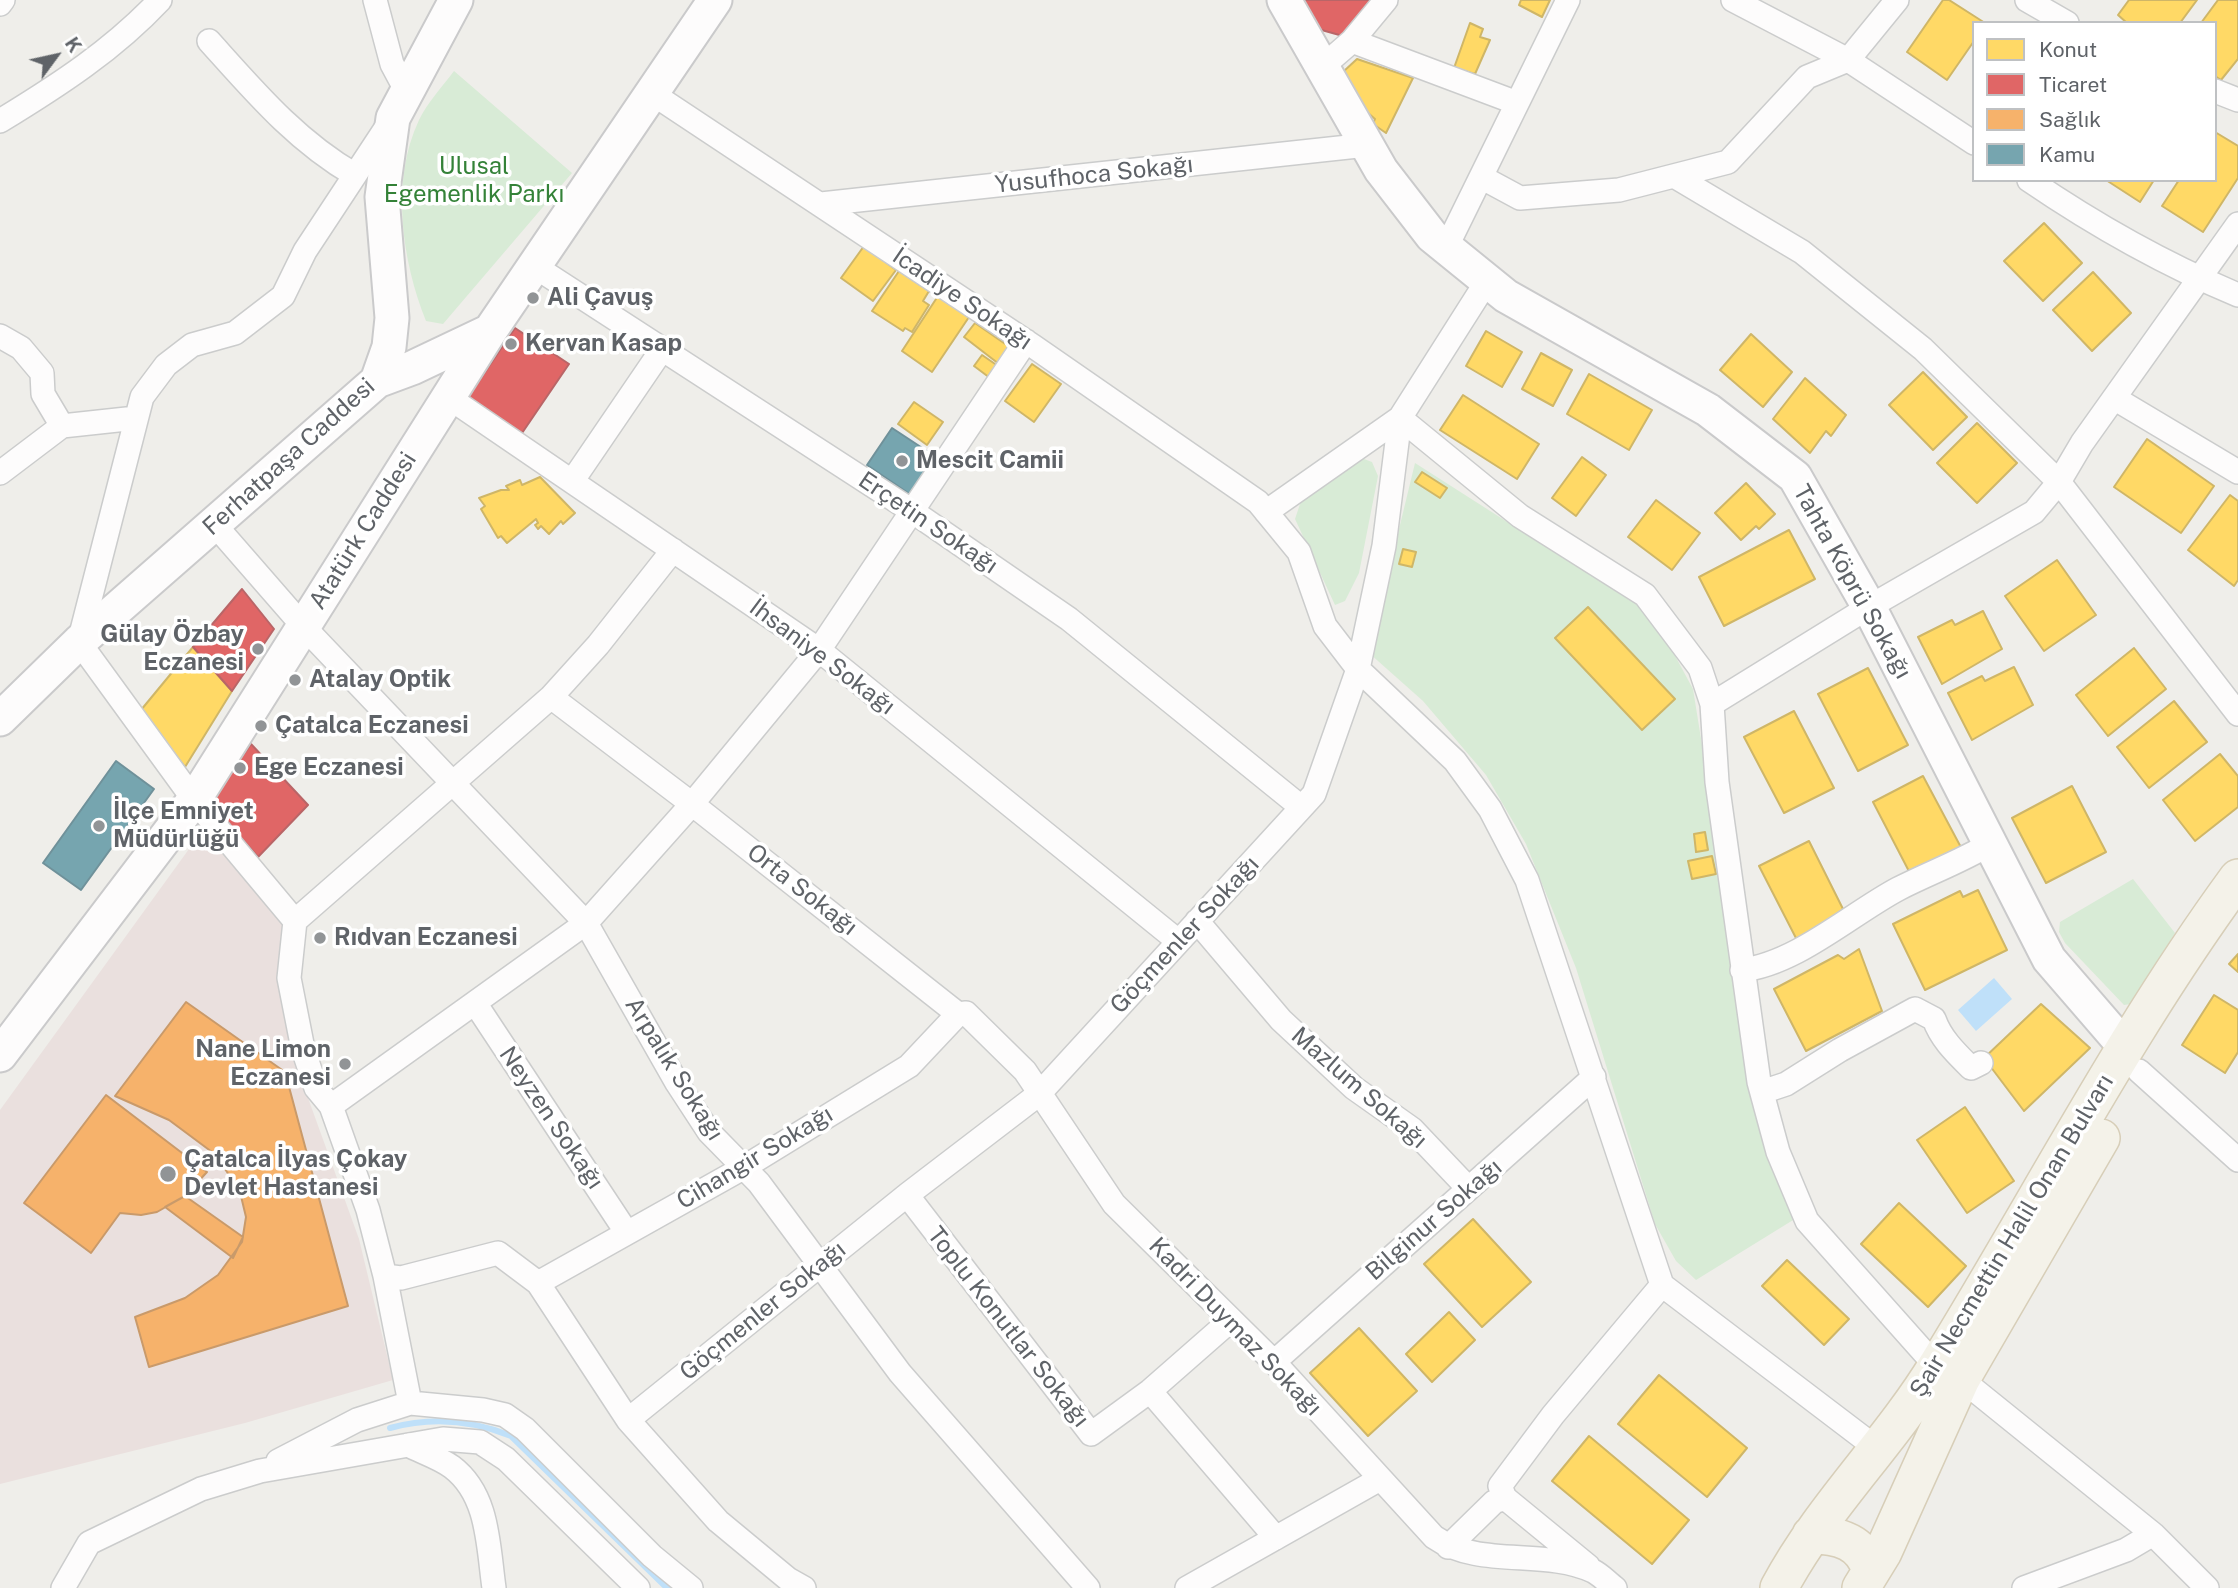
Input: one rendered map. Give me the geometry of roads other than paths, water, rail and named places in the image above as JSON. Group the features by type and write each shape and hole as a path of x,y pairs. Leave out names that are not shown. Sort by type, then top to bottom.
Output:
{"main road":[{"name":"Ferhatpaşa Caddesi","path":"0,719 79,642 377,381 389,347 392,318 382,197 400,105 456,0"},
{"name":"Atatürk Caddesi","path":"0,1055 100,928 194,800 490,331 715,0"},
{"name":"Tahta Köprü Sokağı","path":"1284,0 1367,145 1390,181 1432,236 1506,296 1708,410 1795,477 1869,607 2049,959 2132,1059"},
{"path":"377,381 412,368 490,331"},
{"name":"Şair Necmettin Halil Onan Bulvarı","path":"1866,1580 1949,1373 2132,1059 2179,961 2238,878"},
{"name":"Şair Necmettin Halil Onan Bulvarı","path":"2132,1059 2238,919"},
{"name":"Şair Necmettin Halil Onan Bulvarı","path":"1787,1573 1879,1450 1949,1373"},
{"path":"1787,1573 1832,1535 1859,1548 1867,1559 1866,1580"}],"street":[{"path":"0,121 72,77 130,32 160,0"},
{"path":"295,920 194,800 79,642 142,397 166,365 192,345 235,332 284,296 304,251 400,105 374,0"},
{"path":"1322,67 1352,41 1386,0"},
{"path":"1446,248 1568,0"},
{"path":"1481,177 1520,198 1619,190 1728,162 1807,77 1848,60 1897,0"},
{"path":"2027,0 2064,21"},
{"path":"1748,3 1848,60 1972,143"},
{"path":"209,41 284,123 321,156 355,175"},
{"path":"1352,41 1517,103"},
{"path":"2217,92 2238,100"},
{"name":"İcadiye Sokağı","path":"653,94 1026,341 1258,502 1299,552 1325,626 1358,669 1455,761 1490,809 1527,880 1662,1285"},
{"name":"Yusufhoca Sokağı","path":"821,204 1367,145"},
{"path":"1676,177 1802,252 1923,349 2059,482 2238,715"},
{"path":"2032,182 2088,219 2199,279 2238,295"},
{"path":"1712,704 1869,607 2034,512 2059,482 2114,398 2238,224"},
{"name":"Erçetin Sokağı","path":"534,266 912,511 1069,619 1301,807"},
{"name":"Göçmenler Sokağı","path":"628,1420 907,1195 1039,1094 1314,793 1358,669 1384,547 1400,418 1487,281"},
{"path":"0,336 21,348 42,373 43,394 62,426"},
{"path":"331,1106 586,923 692,804 819,650 1026,341"},
{"path":"573,480 663,348"},
{"name":"İhsaniye Sokağı","path":"448,397 819,650 1178,941"},
{"path":"2114,398 2238,472"},
{"path":"0,473 62,426 136,418"},
{"path":"1266,512 1400,418 1520,516 1645,595 1700,668 1712,704 1717,782 1742,970 1762,1092 1778,1152 1807,1222 1949,1373 2153,1534 2207,1588"},
{"name":"Arpalık Sokağı","path":"215,524 303,626 586,923 691,1107 709,1132 759,1183 900,1373 1088,1588"},
{"path":"410,1403 385,1276 368,1210 331,1106 316,1088 312,1075 289,978 295,920 551,696 598,645 673,550"},
{"name":"Orta Sokağı","path":"551,696 958,1014 966,1013 1017,1062 1039,1094"},
{"path":"1742,970 1757,968 1797,949 1900,888 1947,869 1990,844"},
{"name":"Mazlum Sokağı","path":"1197,921 1281,1020 1354,1088 1412,1129 1468,1188"},
{"name":"Neyzen Sokağı","path":"475,1003 627,1233"},
{"path":"1762,1092 1786,1084 1840,1050 1915,1009 1934,1019 1938,1031 1971,1068 1981,1063"},
{"name":"Cihangir Sokağı","path":"538,1283 743,1168 909,1066 958,1014"},
{"path":"2132,1059 2238,1160"},
{"name":"Bilginur Sokağı","path":"1274,1363 1594,1077"},
{"name":"Kadri Duymaz Sokağı","path":"1039,1094 1114,1204 1274,1363 1380,1479 1434,1536 1448,1547"},
{"name":"Toplu Konutlar Sokağı","path":"907,1195 1091,1434 1150,1391 1231,1320"},
{"path":"385,1276 401,1278 498,1253 538,1283 628,1420 719,1521 788,1579 804,1588"},
{"path":"1615,1588 1505,1498 1500,1486 1553,1415 1662,1285 1879,1450"},
{"path":"1150,1391 1276,1538"},
{"path":"260,1471 356,1420 410,1403 505,1415 525,1429 652,1556 691,1588"},
{"path":"63,1588 89,1543 201,1489 260,1471 443,1439 480,1442 506,1459 638,1588"},
{"path":"408,1445 451,1466 467,1481 481,1506 494,1588"},
{"path":"1187,1588 1380,1479"},
{"path":"1448,1547 1494,1502 1505,1498"},
{"path":"2024,1588 2126,1550 2153,1534"},
{"path":"1448,1547 1485,1555 1551,1560 1595,1572"}],"water":[{"path":"1994,978 2012,999 1976,1031 1958,1010"}],"waterway":[{"path":"390,1428 436,1421 481,1426 511,1436 667,1588"}],"place":[{"name":"Ali Çavuş","path":"533,298"},
{"name":"Kervan Kasap","path":"511,344"},
{"name":"Mescit Camii","path":"902,461"},
{"name":"Gülay Özbay Eczanesi","path":"258,649"},
{"name":"Atalay Optik","path":"295,680"},
{"name":"Çatalca Eczanesi","path":"261,726"},
{"name":"Ege Eczanesi","path":"240,768"},
{"name":"İlçe Emniyet Müdürlüğü","path":"99,826"},
{"name":"Rıdvan Eczanesi","path":"320,938"},
{"name":"Nane Limon Eczanesi","path":"345,1064"},
{"name":"Çatalca İlyas Çokay Devlet Hastanesi","path":"168,1174"}],"park label":[{"name":"Ulusal Egemenlik Parkı","path":"474,181"}]}
